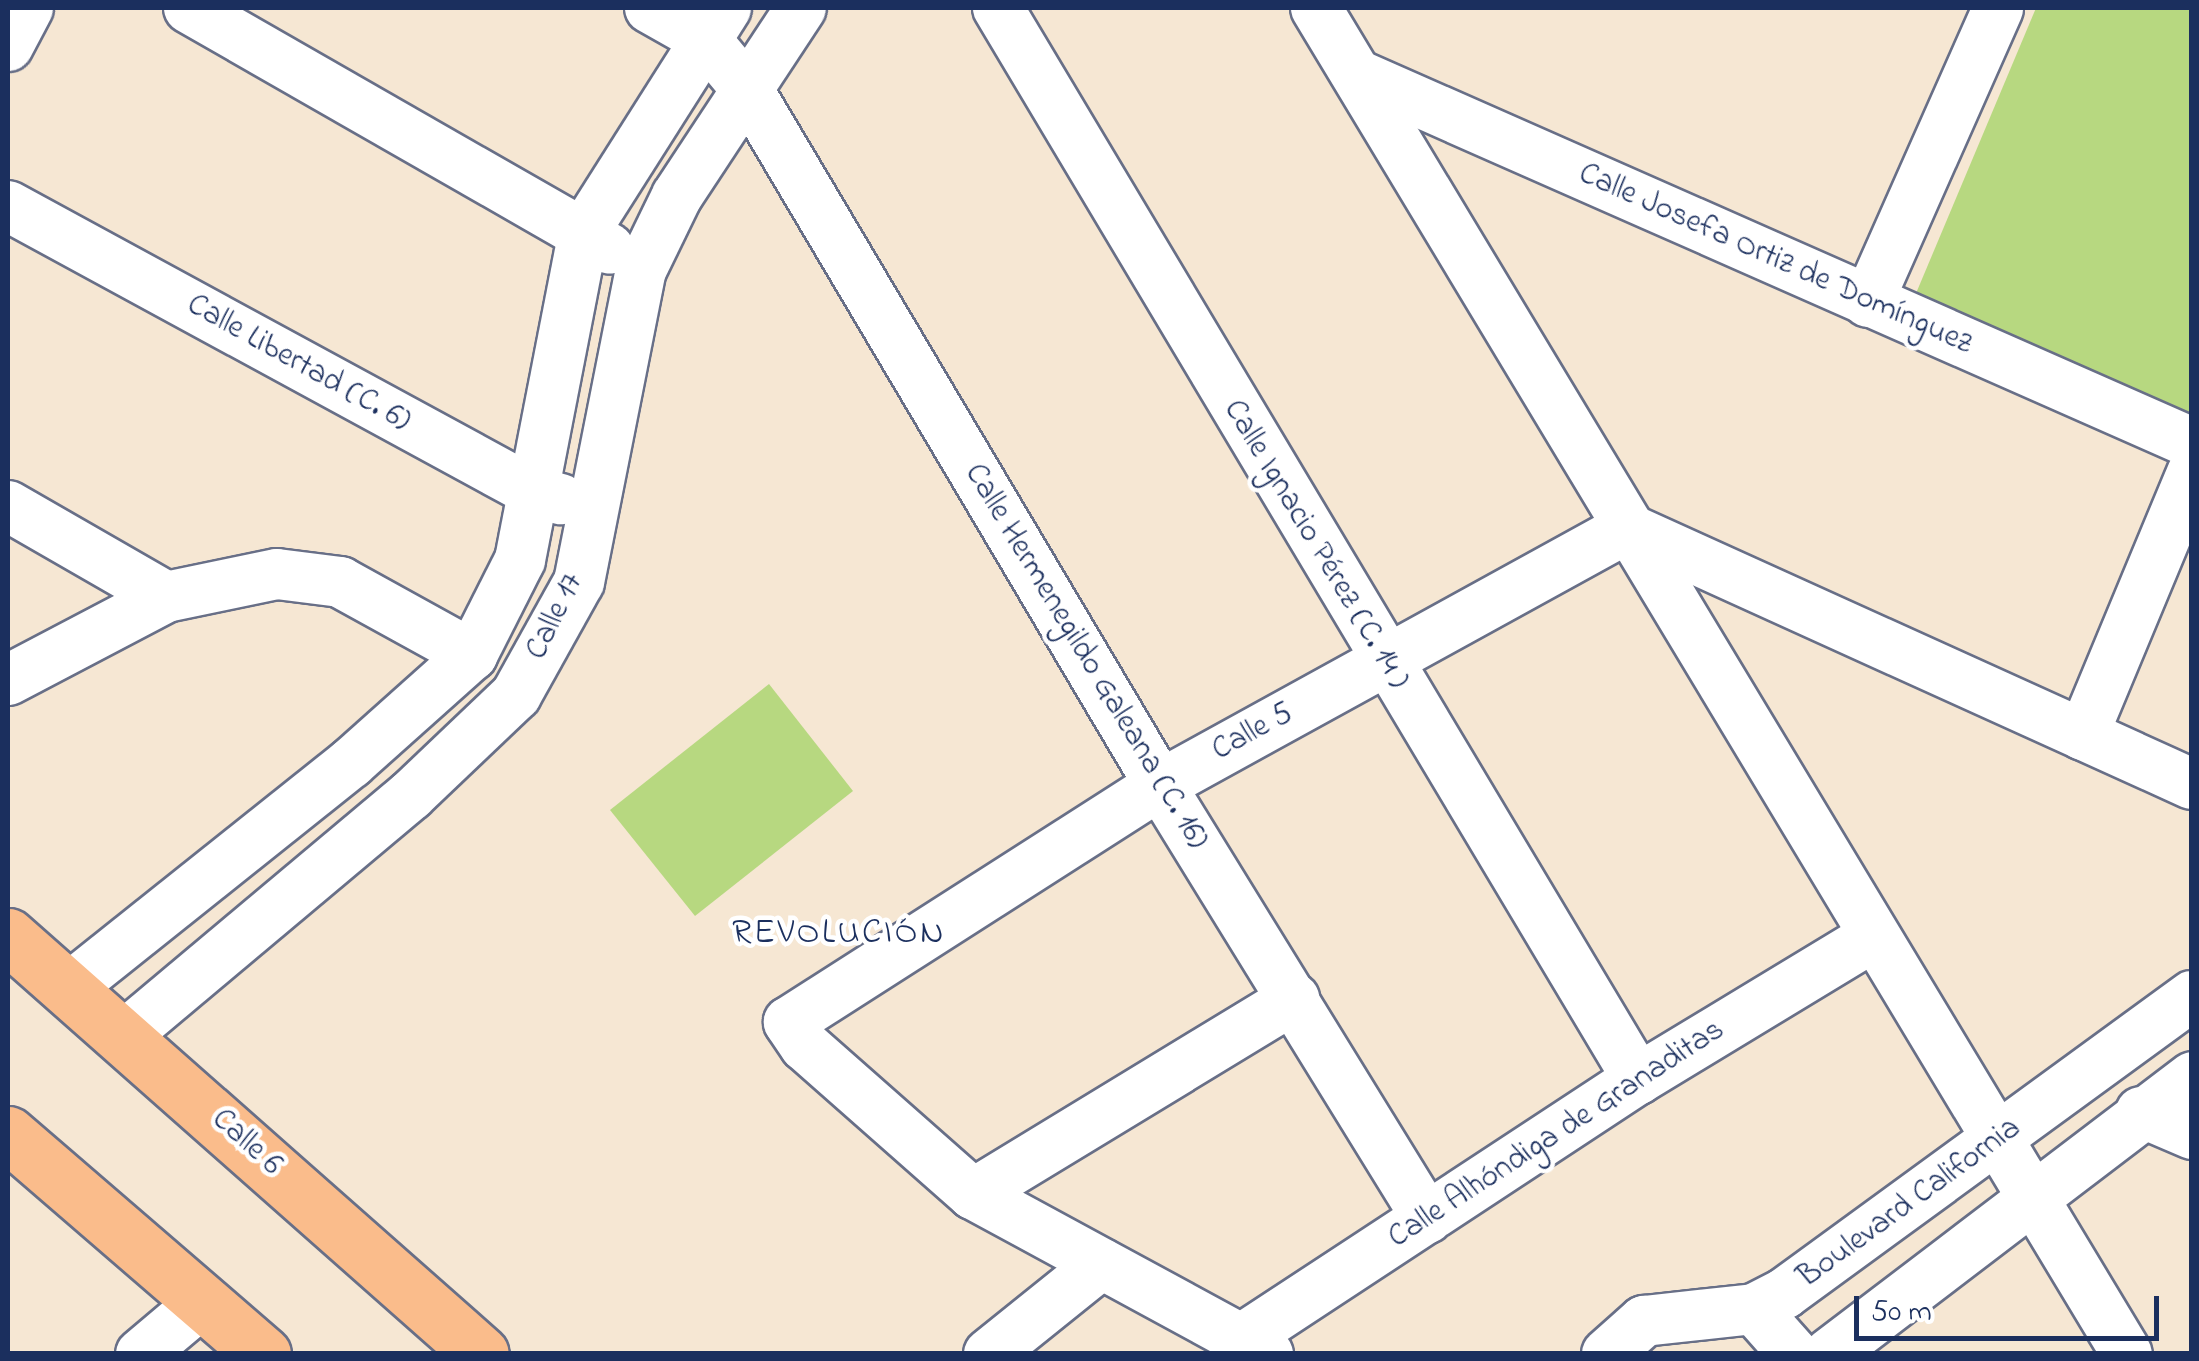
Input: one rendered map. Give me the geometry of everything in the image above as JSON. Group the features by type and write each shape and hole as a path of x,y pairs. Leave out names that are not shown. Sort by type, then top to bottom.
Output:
{"main road":[{"name":"Calle 6","path":"8,936 481,1354"},
{"path":"8,1134 263,1354"}],"street":[{"path":"8,46 28,8"},
{"path":"189,8 584,232 641,270"},
{"name":"Calle Hermenegildo Galeana (C. 16)","path":"650,8 715,24 749,92 1160,786 1428,1218"},
{"name":"Calle 17","path":"124,1035 411,795 516,695 579,582 641,270 677,196 801,8"},
{"name":"Calle Ignacio Pérez (C. 14 )","path":"998,8 1383,661 1638,1078"},
{"path":"1316,8 1871,938 2127,1354"},
{"path":"1868,302 1982,12"},
{"name":"Calle 17","path":"69,988 351,764 472,656 520,560 584,232 715,24"},
{"name":"Calle Josefa Ortiz de Domínguez","path":"1358,75 2192,443"},
{"name":"Calle Libertad (C. 6)","path":"8,206 534,492 595,508"},
{"path":"2083,735 2192,473"},
{"path":"8,506 166,597"},
{"path":"1628,528 2192,784"},
{"name":"Calle 5","path":"974,1194 805,1046 789,1022 1160,786 1628,528"},
{"path":"8,680 166,597 277,574 340,582 472,656"},
{"name":"Calle Alhóndiga de Granaditas","path":"1257,1345 1428,1218 1638,1078 1871,938"},
{"name":"Boulevard California","path":"1607,1354 1644,1322 1754,1309 1996,1143 2192,996"},
{"path":"1257,1345 974,1194 1294,998"},
{"name":"Boulevard California","path":"1829,1354 2030,1195 2192,1077"},
{"path":"2141,1112 2192,1134"},
{"path":"989,1354 1101,1264"},
{"path":"141,1354 204,1301"},
{"path":"1754,1309 1794,1354"}],"green space":[{"path":"2036,8 2191,8 2191,429 1909,310"},
{"path":"769,684 853,791 695,916 610,810"}],"district":[{"name":"REVOLUCIÓN","path":"839,934"}]}
